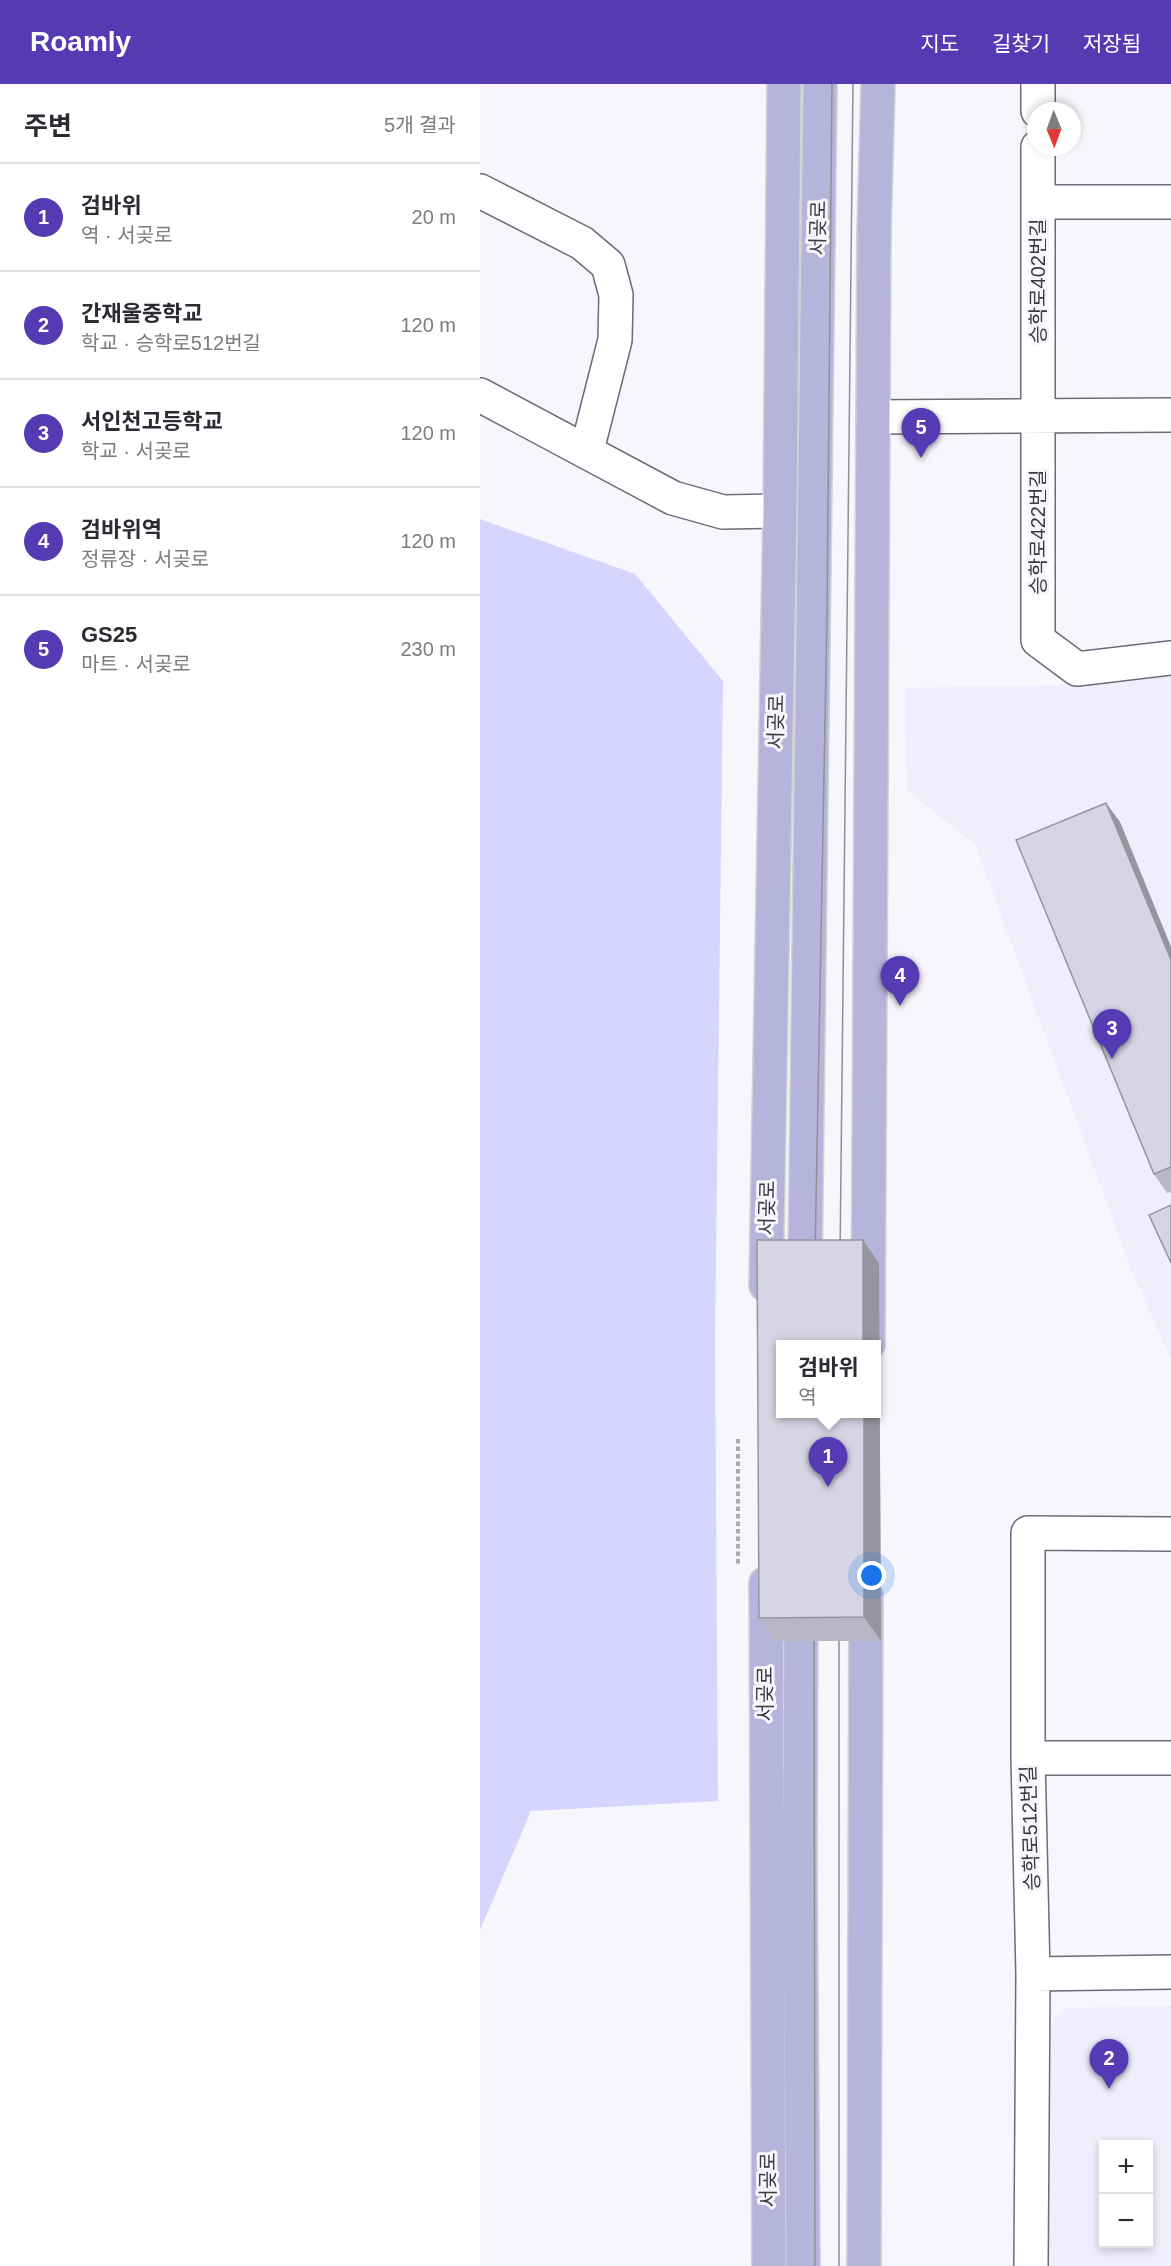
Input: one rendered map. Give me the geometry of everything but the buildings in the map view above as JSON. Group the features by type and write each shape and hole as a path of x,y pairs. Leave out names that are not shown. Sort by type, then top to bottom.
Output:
{"main road":[{"name":"서곶로","path":"766,1311 780,511 784,84"},
{"name":"서곶로","path":"804,1340 820,84"},
{"path":"868,1340 873,417 878,84"},
{"path":"864,2266 867,1562"},
{"name":"서곶로","path":"752,1563 766,2263"},
{"name":"서곶로","path":"802,1567 800,1883 803,2266"}],"street":[{"path":"1038,84 1038,102"},
{"name":"승학로402번길","path":"1038,156 1039,414"},
{"path":"480,191 582,243 608,266 616,295 615,339 588,450"},
{"path":"1038,202 1171,202"},
{"path":"480,394 588,450 673,498 723,512 780,511"},
{"path":"873,417 1039,414 1171,415"},
{"name":"승학로422번길","path":"1039,414 1038,640 1077,669 1171,658"},
{"name":"승학로512번길","path":"1031,2266 1034,1974 1028,1758 1028,1533 1171,1534"},
{"path":"1028,1758 1171,1758"},
{"path":"1034,1974 1171,1972"}],"path":[{"path":"738,1439 752,1563"}],"shaded area":[{"path":"480,519 635,574 723,681 715,1341 718,1801 531,1811 480,1930"},
{"path":"1171,672 1171,1358 1133,1274 975,844 907,790 905,688 1057,685"},
{"path":"1171,2006 1171,2266 1046,2266 1047,2033 1064,2008"}],"tram line":[{"path":"815,1257 827,614 832,84"},
{"path":"840,1258 853,84"},
{"path":"814,1623 815,2266"},
{"path":"839,1624 839,2266"}],"place":[{"name":"GS25","path":"921,458"},
{"name":"검바위역","path":"900,1006"},
{"name":"서인천고등학교","path":"1112,1059"},
{"name":"검바위","path":"828,1487"},
{"name":"간재울중학교","path":"1109,2089"}]}
